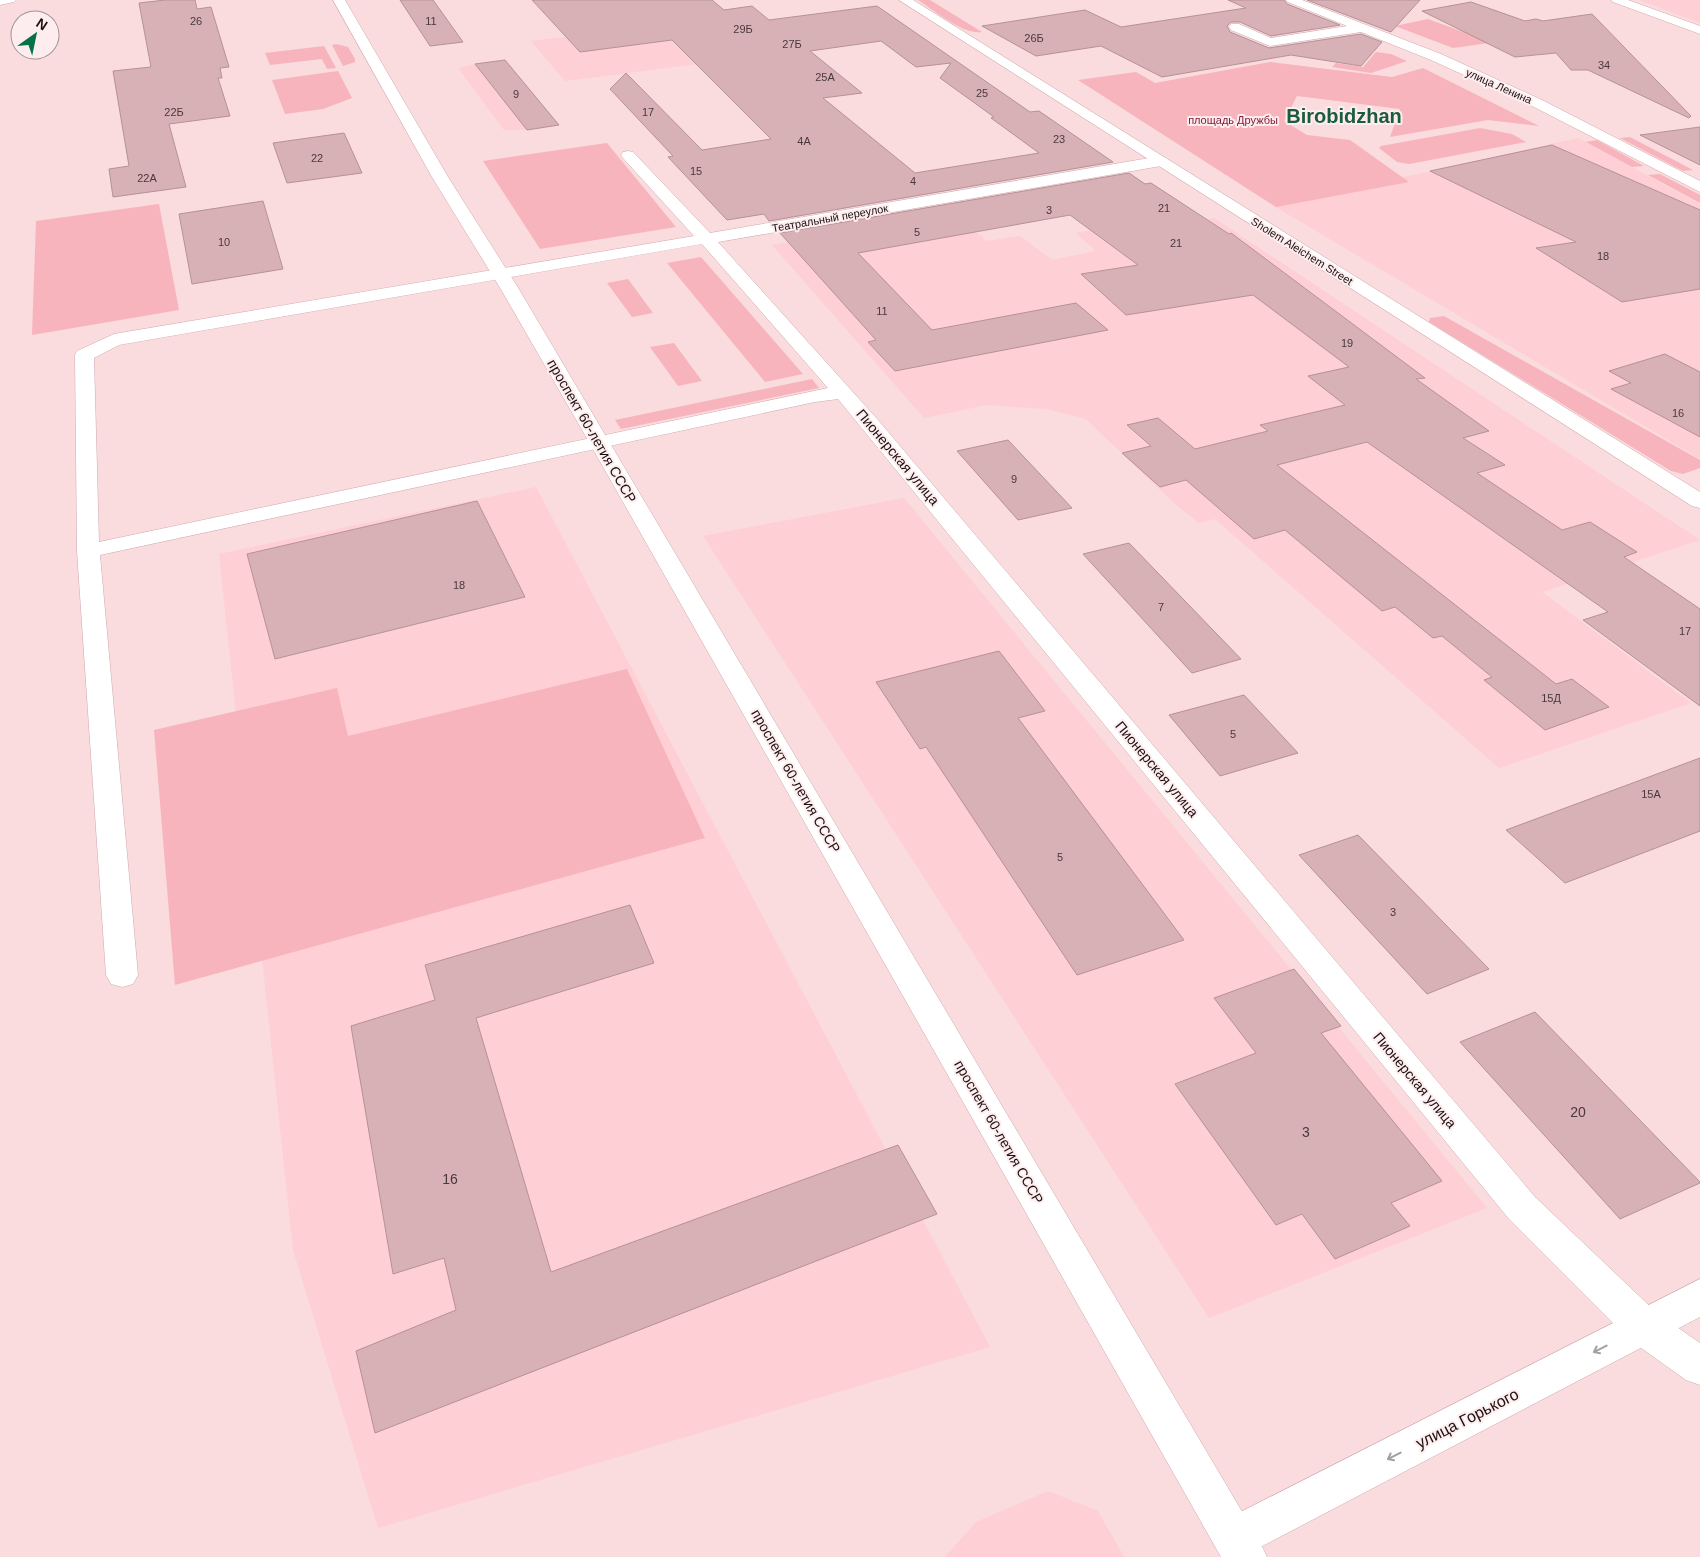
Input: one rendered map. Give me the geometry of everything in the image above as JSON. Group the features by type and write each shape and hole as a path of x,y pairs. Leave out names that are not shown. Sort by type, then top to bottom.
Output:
{"street":[{"path":"0,1 8,0"},
{"name":"Sholem Aleichem Street","path":"905,0 1700,501"},
{"name":"улица Ленина","path":"1292,0 1436,57 1537,103 1700,187"},
{"path":"1617,0 1700,30"},
{"name":"проспект 60-летия СССР","path":"341,2 440,177 500,273 599,442 1240,1548"},
{"path":"1235,27 1270,42 1362,27"},
{"name":"Пионерская улица","path":"628,155 844,392 1522,1208 1644,1327 1700,1366"},
{"name":"Театральный переулок","path":"88,551 84,355 114,340 1161,161"},
{"path":"122,975 88,551 815,396 844,392"},
{"name":"улица Горького","path":"1240,1548 1700,1297"}],"shaded area":[{"path":"1639,0 1700,0 1700,23"},
{"path":"687,22 729,60 565,81 531,41"},
{"path":"475,64 527,130 504,130 458,68"},
{"path":"1578,138 1700,204 1700,459 1274,206"},
{"path":"953,214 987,241 1020,236 1052,260 1096,251 1076,233 1158,217 1173,226 1214,218 1700,540 1542,592 1691,703 1499,768 1215,519 1199,523 1176,505 1086,419 1047,409 987,405 924,418 772,245"},
{"path":"536,487 990,1347 378,1528 293,1250 219,554"},
{"path":"904,498 1487,1208 1209,1318 703,536"},
{"path":"1048,1491 1098,1511 1124,1557 945,1557 976,1522"}],"green space":[{"path":"918,0 930,0 982,32 966,30 958,26"},
{"path":"1428,19 1489,43 1453,48 1395,26"},
{"path":"332,45 348,47 355,62 343,66"},
{"path":"324,46 336,68 327,69 322,59 270,65 265,53"},
{"path":"1376,52 1391,54 1407,61 1371,73 1332,67 1336,63 1363,67"},
{"name":"площадь Дружбы","path":"1270,62 1392,77 1423,68 1539,126 1488,120 1390,137 1400,109 1297,96 1284,121 1307,135 1350,140 1409,182 1276,207 1078,80 1136,72 1155,83"},
{"path":"338,71 352,98 323,109 285,114 272,80"},
{"path":"1480,128 1512,134 1526,142 1409,164 1397,162 1379,148 1381,146"},
{"path":"1630,137 1693,170 1683,171 1620,138"},
{"path":"1597,140 1644,166 1632,167 1586,142"},
{"path":"607,143 676,227 540,249 483,161"},
{"path":"1660,174 1700,195 1700,203 1648,175"},
{"path":"159,204 179,310 32,335 36,221"},
{"path":"701,257 803,374 765,382 667,263"},
{"path":"628,279 653,313 632,317 607,283"},
{"path":"1444,316 1700,460 1700,468 1683,474 1671,471 1429,322 1430,318"},
{"path":"674,343 702,381 678,386 650,347"},
{"path":"812,379 819,388 621,429 615,420"},
{"path":"627,669 705,838 175,985 154,730 337,688 348,736"}],"building":[{"path":"165,0 195,0 197,9 211,7 229,67 220,68 222,78 218,78 230,116 169,124 186,187 113,197 109,169 129,166 113,71 151,67 139,3"},
{"path":"400,0 433,0 463,42 430,46"},
{"path":"532,0 712,0 724,10 752,6 769,20 877,6 1030,112 1039,111 1113,162 769,221 764,214 727,220 668,157 673,156 610,89 626,73 702,150 771,139 672,40 580,52","holes":["881,41 916,67 951,63 940,78 994,117 991,118 1039,153 915,173 823,98 862,93 810,51"]},
{"path":"1228,0 1284,0 1287,4 1340,25 1271,36 1240,22 1231,22 1227,26 1230,32 1269,48 1361,34 1382,42 1361,66 1291,55 1162,77 1101,46 1036,56 982,26 1085,10 1121,27 1246,8"},
{"path":"1307,0 1420,0 1391,32"},
{"path":"1471,2 1525,21 1536,19 1543,21 1592,14 1691,116 1689,118 1588,70 1571,70 1556,53 1515,57 1422,11"},
{"path":"505,60 559,125 527,130 475,64"},
{"path":"1700,127 1700,165 1640,135"},
{"path":"344,133 362,173 287,183 273,143"},
{"path":"1552,145 1700,210 1700,289 1622,302 1536,248 1576,242 1430,171"},
{"path":"1129,173 1145,184 1151,183 1229,234 1231,233 1425,378 1416,379 1489,431 1463,438 1505,465 1477,473 1562,530 1590,522 1637,552 1624,557 1700,609 1700,706 1583,620 1608,612 1367,442 1277,465 1556,684 1572,679 1609,707 1545,730 1484,680 1492,677 1442,636 1433,638 1395,607 1382,611 1285,530 1254,539 1186,480 1160,487 1122,453 1151,446 1127,425 1158,418 1195,449 1268,431 1260,425 1345,405 1308,376 1349,367 1253,295 1126,315 1081,274 1138,265 1070,215 858,253 932,330 1076,303 1108,330 895,371 868,342 876,340 780,233"},
{"path":"263,201 283,269 192,284 179,214"},
{"path":"1665,354 1700,372 1700,437 1611,389 1631,383 1609,371"},
{"path":"1008,440 1072,508 1018,520 957,451"},
{"path":"477,501 525,597 275,659 247,554"},
{"path":"1129,543 1241,659 1192,673 1083,554"},
{"path":"999,651 1045,711 1018,718 1184,940 1077,975 926,747 920,749 876,682"},
{"path":"1244,695 1298,753 1220,776 1169,715"},
{"path":"1700,758 1700,831 1565,883 1506,830"},
{"path":"1358,835 1489,969 1427,994 1299,855"},
{"path":"630,905 654,963 476,1018 551,1272 898,1145 937,1214 375,1433 356,1351 456,1310 444,1258 393,1274 351,1026 435,1000 425,965"},
{"path":"1294,969 1341,1026 1321,1033 1442,1181 1391,1203 1410,1226 1335,1259 1302,1214 1276,1225 1175,1084 1256,1053 1214,998"},
{"path":"1535,1012 1700,1183 1620,1219 1460,1042"}],"district":[{"name":"Birobidzhan","path":"1344,116"}]}
